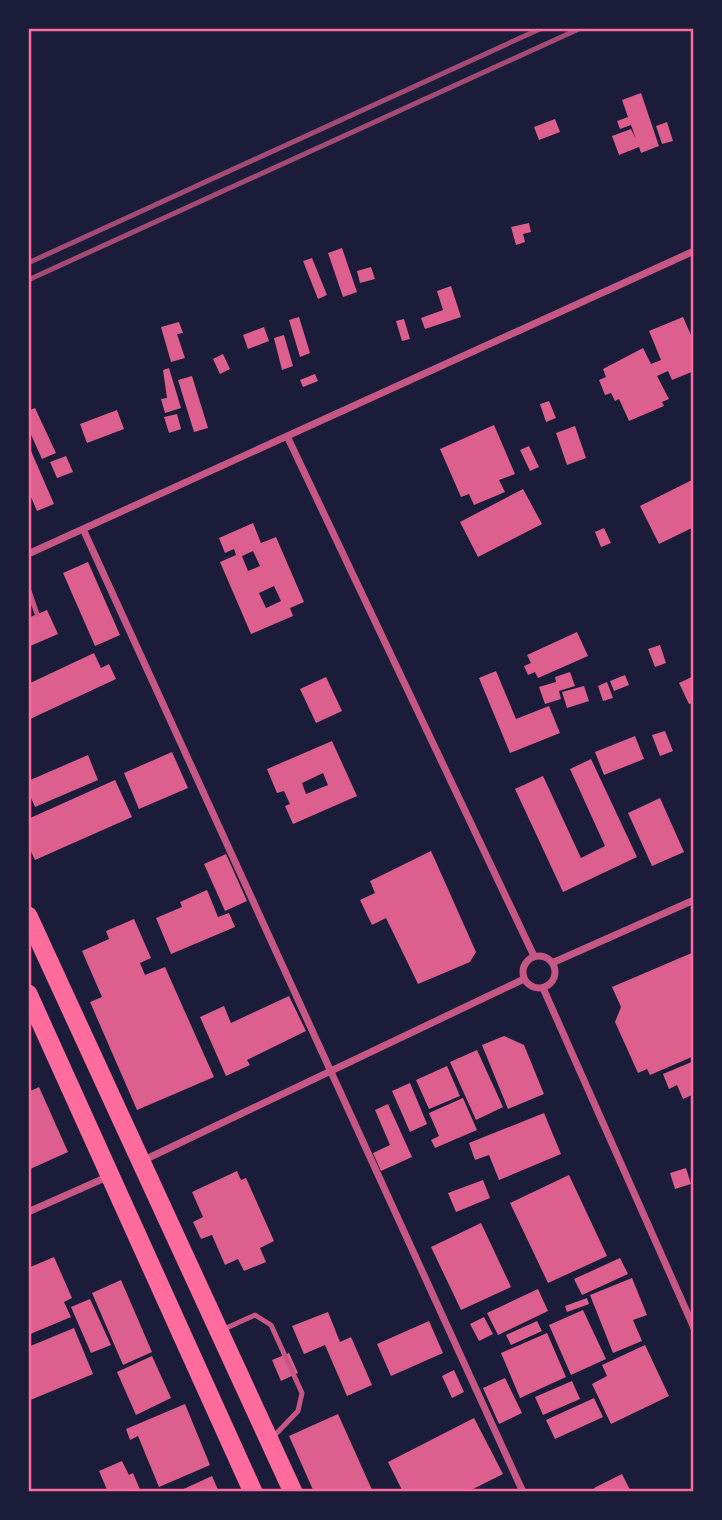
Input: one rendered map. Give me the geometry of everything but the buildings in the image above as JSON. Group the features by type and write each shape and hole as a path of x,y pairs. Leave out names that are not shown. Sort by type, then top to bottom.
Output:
{"highway":[{"path":"28,916 292,1492"},
{"path":"28,994 253,1492"},
{"path":"237,1457 244,1461 259,1459 268,1449 270,1440"},
{"path":"264,1492 277,1485 292,1492"}],"street":[{"path":"28,554 694,251"},
{"path":"287,436 534,956"},
{"path":"83,529 523,1492"},
{"path":"552,963 694,900"},
{"path":"534,956 548,958 552,963 554,978 543,988"},
{"path":"534,956 524,965 524,979 529,985 543,988"},
{"path":"141,1161 524,979"},
{"path":"543,988 694,1328"},
{"path":"28,1212 110,1176"}],"lane":[{"path":"28,588 37,614"},
{"path":"219,1332 256,1315 271,1325 282,1344 302,1393 298,1411 270,1440"}],"railway":[{"path":"28,263 542,28"},
{"path":"28,280 581,28"}]}
